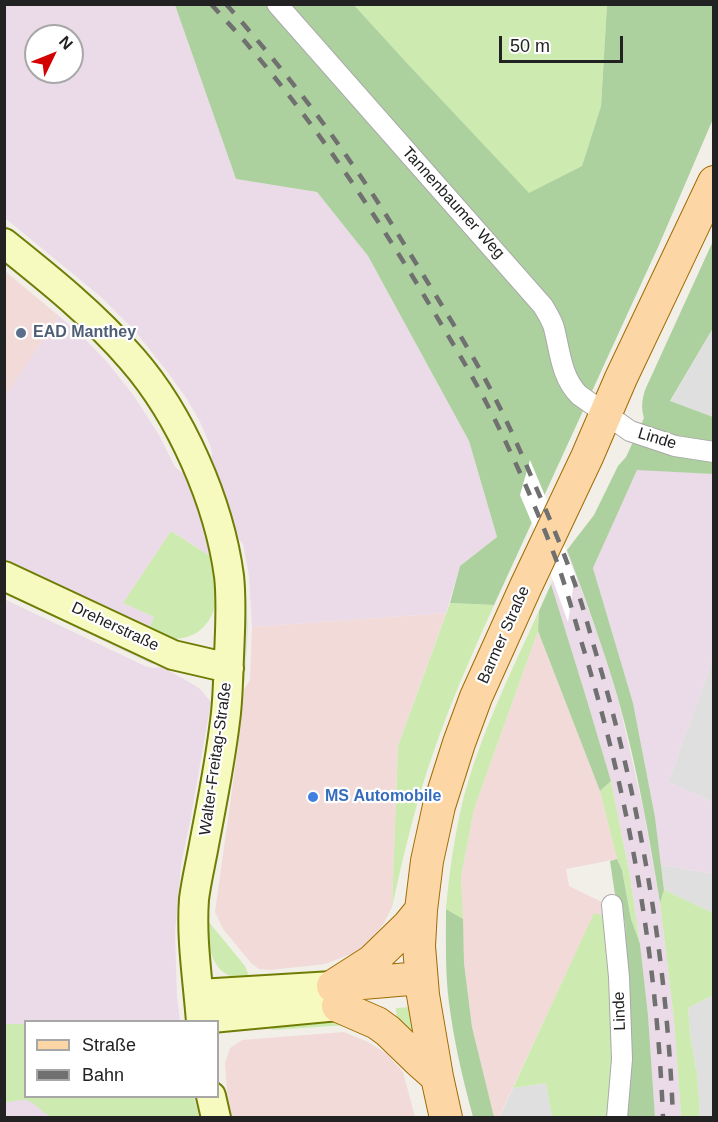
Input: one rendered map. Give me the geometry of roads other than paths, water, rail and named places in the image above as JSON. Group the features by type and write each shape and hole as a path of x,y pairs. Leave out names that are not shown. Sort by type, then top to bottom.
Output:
{"main road":[{"name":"Barmer Straße","path":"446,1118 422,987 419,946 427,861 439,806 476,697 587,457 605,413 714,182"},
{"name":"Walter-Freitag-Straße","path":"4,243 70,296 133,359 172,416 196,462 220,531 229,576 231,624 225,720 194,899 194,950 201,1012 335,996"},
{"name":"Dreherstraße","path":"4,576 173,655 229,668"},
{"path":"335,996 408,926 421,910"},
{"path":"335,996 390,1001 422,987"},
{"path":"335,996 378,1023 437,1077"},
{"path":"211,1098 216,1118"}],"street":[{"name":"Tannenbaumer Weg","path":"277,4 543,306 553,324 568,382 579,395 605,413"},
{"name":"Linde","path":"605,413 630,431 675,446 714,452"},
{"name":"Linde","path":"612,905 619,977 622,1059 617,1118"}],"railway":[{"path":"211,4 298,107 381,226 479,389 541,522 561,574 586,657 629,827 655,1001 663,1118"},
{"path":"226,4 276,62 323,123 405,245 488,384 514,437 560,544 579,596 599,663 640,831 665,1002 673,1118"}],"place":[{"name":"EAD Manthey","path":"21,333"},
{"name":"MS Automobile","path":"313,797"}]}
